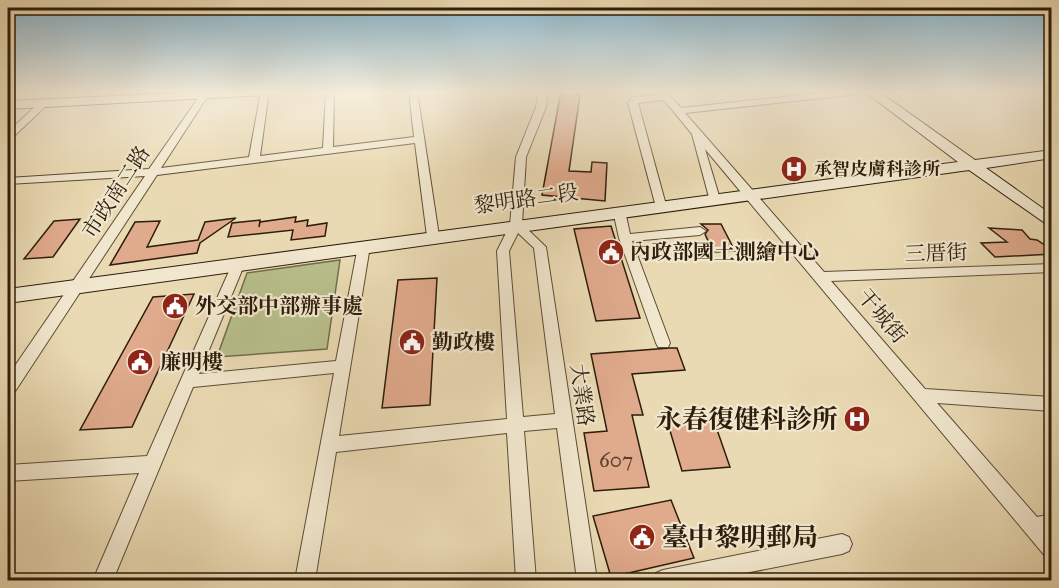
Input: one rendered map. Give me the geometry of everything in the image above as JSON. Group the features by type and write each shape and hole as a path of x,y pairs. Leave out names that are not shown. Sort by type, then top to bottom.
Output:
{"main road":[{"path":"911,118 1052,211"},
{"path":"920,118 1052,223"},
{"name":"黎明路二段","path":"8,296 660,205 1052,154"}],"street":[{"path":"8,137 28,118"},
{"name":"市政南二路","path":"78,286 188,118"},
{"path":"254,159 260,118"},
{"path":"328,150 329,118"},
{"path":"417,118 433,236"},
{"path":"526,580 503,251 516,225 521,157 536,118"},
{"path":"637,118 660,205"},
{"name":"干城街","path":"686,118 921,395 1043,525 1052,549"},
{"path":"695,129 714,199"},
{"path":"8,181 152,172 420,139"},
{"path":"619,211 625,238 663,343"},
{"name":"大業路","path":"516,225 540,248 587,580"},
{"path":"625,238 700,231"},
{"path":"305,580 364,246"},
{"path":"103,580 240,263"},
{"name":"三厝街","path":"822,278 1052,268"},
{"path":"8,388 78,286"},
{"path":"189,381 343,366"},
{"path":"921,395 1052,404"},
{"path":"329,445 564,420"},
{"path":"8,473 152,464"},
{"path":"663,580 842,544"}],"green space":[{"path":"340,260 327,349 217,357 247,273"}],"building":[{"path":"556,118 577,118 569,171 591,172 592,162 607,163 605,201 542,195"},
{"path":"296,217 295,222 308,220 307,226 327,223 325,236 291,240 293,230 228,237 232,223 260,220 259,227 260,222"},
{"path":"236,218 200,243 197,253 110,265 135,222 160,221 147,247 198,240 205,222"},
{"path":"80,219 53,257 24,259 54,221"},
{"path":"701,224 721,224 735,251 713,252 705,234 708,230"},
{"path":"611,226 640,318 596,321 574,229"},
{"path":"989,228 1022,230 1030,239 1037,240 1052,250 1052,254 995,257 981,243 1007,242"},
{"name":"勤政樓","path":"437,278 430,405 382,408 398,280"},
{"name":"廉明樓","path":"194,294 132,427 80,430 153,297"},
{"path":"677,348 685,370 632,374 643,415 632,415 649,487 594,491 584,433 607,431 591,354"},
{"path":"714,421 730,467 682,471 668,424"},
{"name":"臺中黎明郵局","path":"671,500 694,558 611,577 593,516"}],"place":[{"name":"承智皮膚科診所","path":"794,169"},
{"name":"內政部國土測繪中心","path":"611,252"},
{"name":"外交部中部辦事處","path":"175,306"},
{"name":"勤政樓","path":"412,342"},
{"name":"廉明樓","path":"140,362"},
{"name":"永春復健科診所","path":"857,419"},
{"name":"臺中黎明郵局","path":"642,537"}]}
